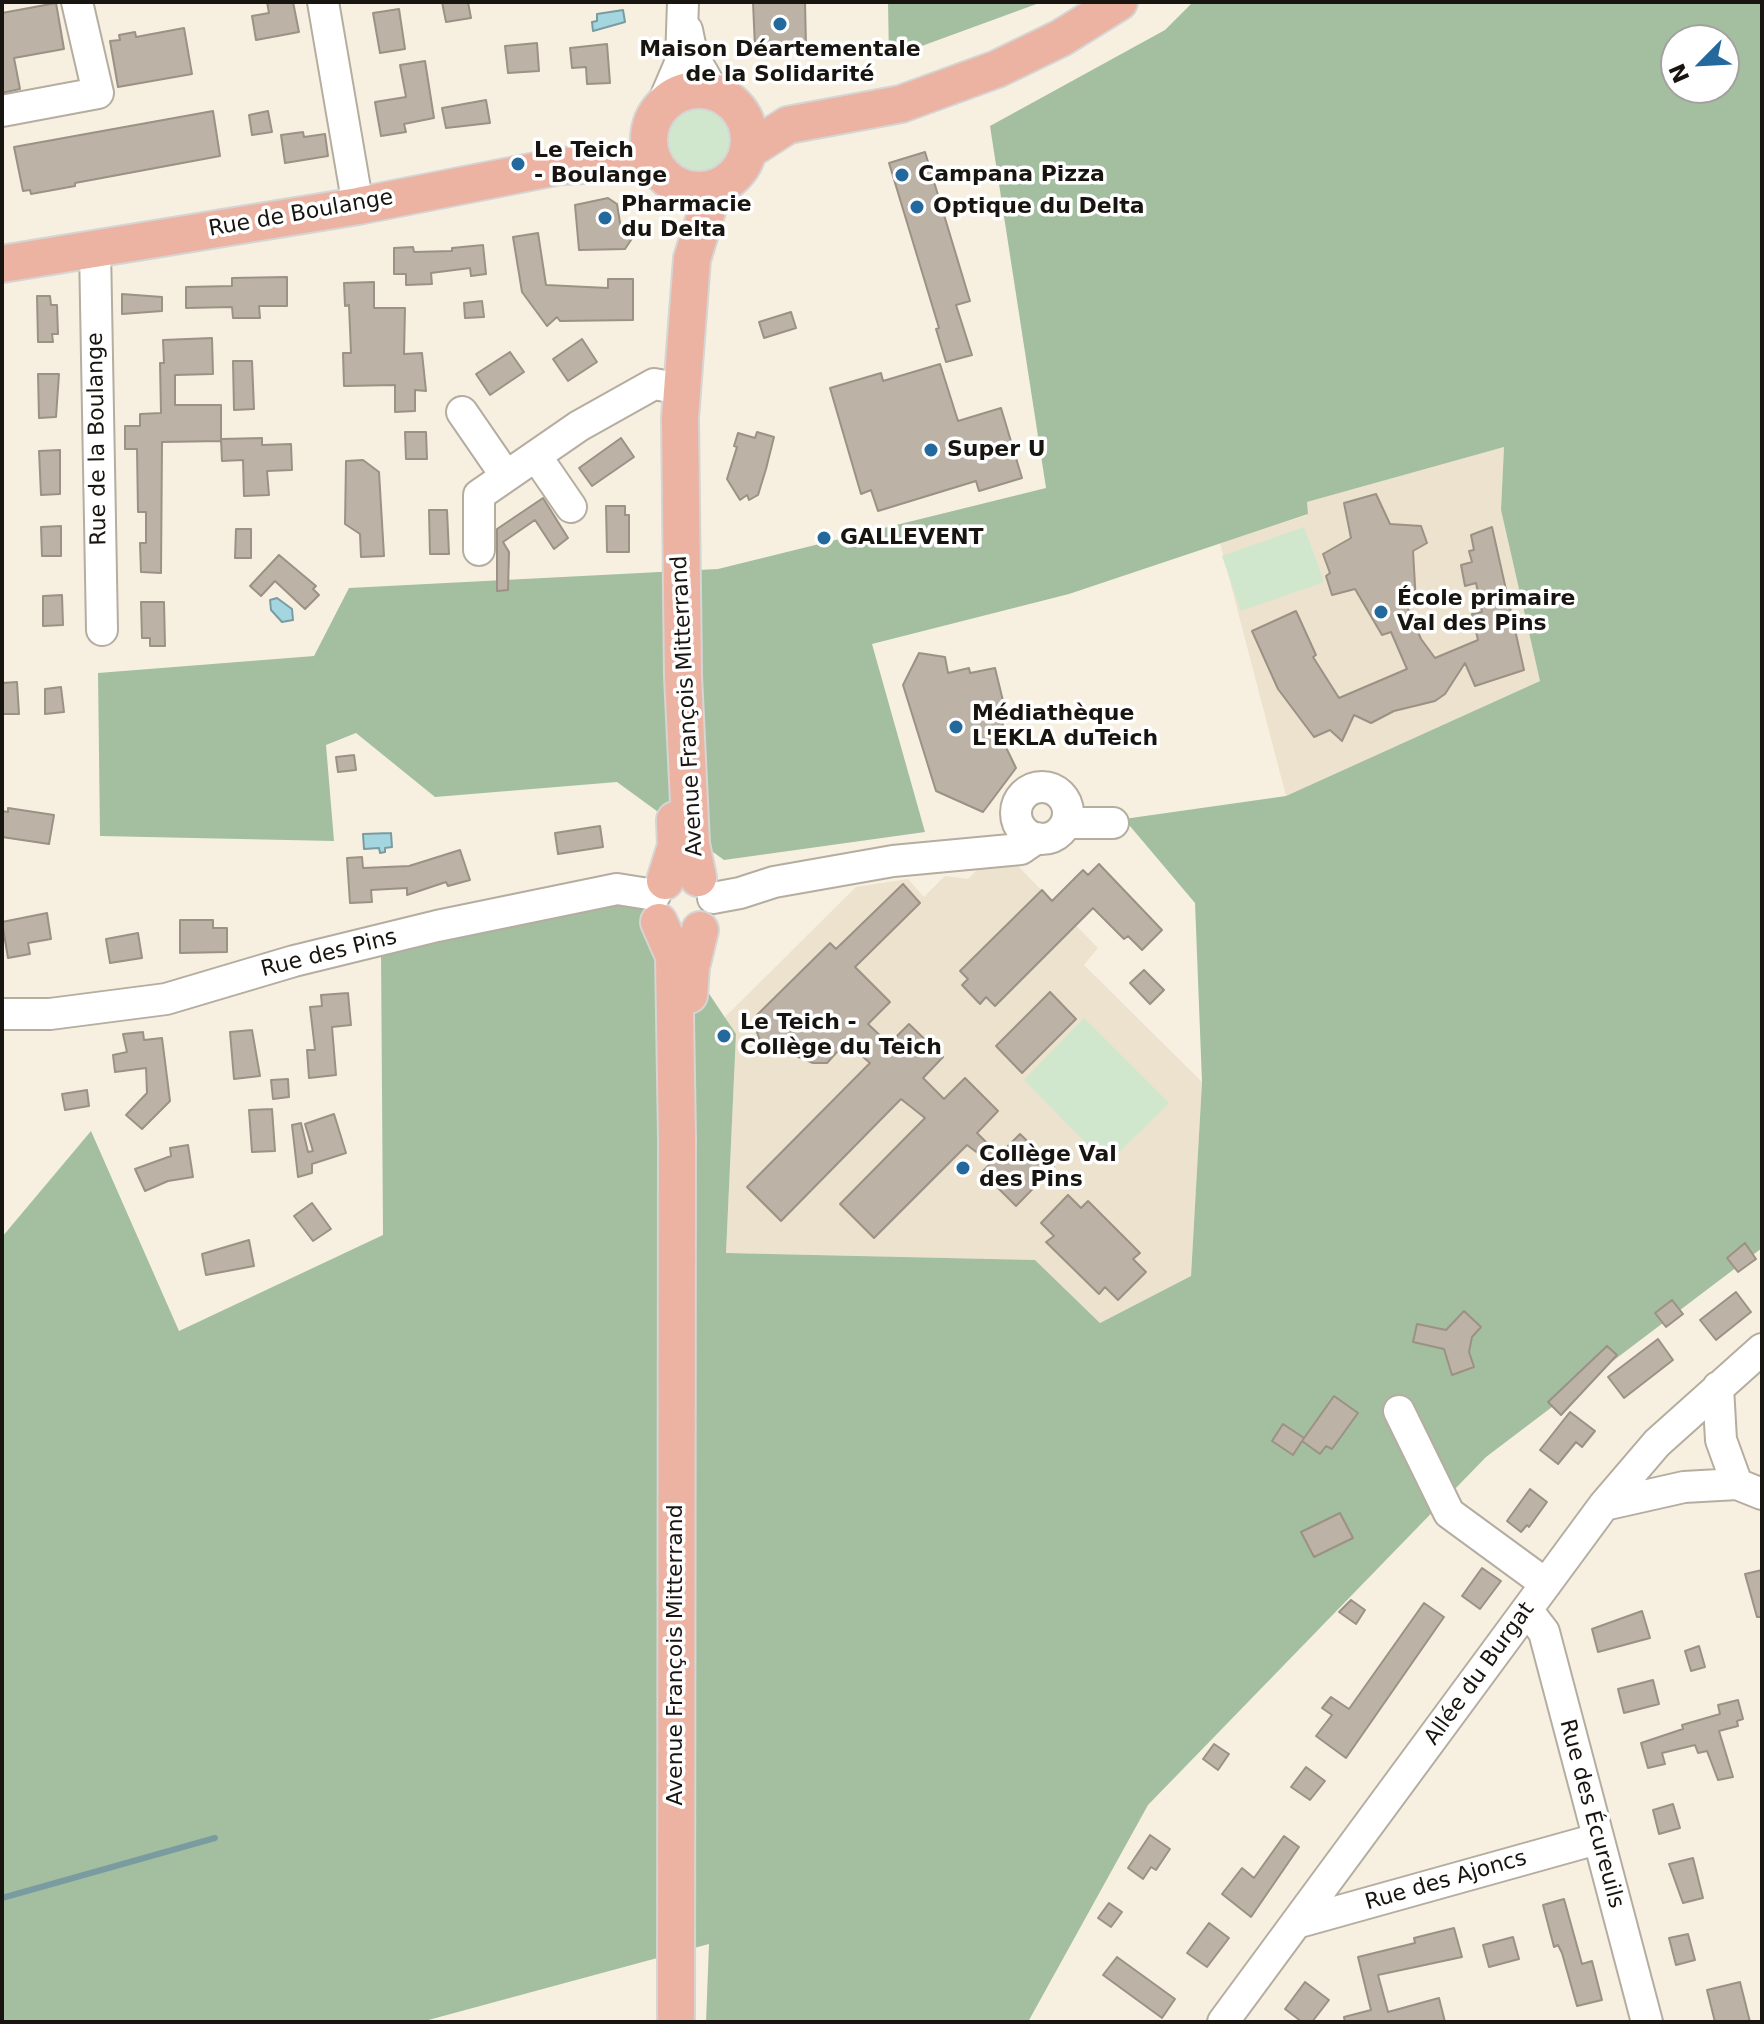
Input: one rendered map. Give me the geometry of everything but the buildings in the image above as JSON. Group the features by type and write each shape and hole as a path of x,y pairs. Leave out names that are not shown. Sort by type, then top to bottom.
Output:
{"main road":[{"path":"749,150 788,125 901,104 997,69 1061,38 1119,2"},
{"path":"686,90 713,91 735,103 750,137 749,150 737,174 699,188 663,176 652,152 655,113 663,103 686,90"},
{"path":"742,114 788,125"},
{"name":"Rue de Boulange","path":"2,264 358,206 492,178 600,163 652,152"},
{"name":"Avenue François Mitterrand","path":"676,2022 674,956 682,901 676,846 672,674 681,534 682,389 699,188"}],"street":[{"path":"2,111 98,93 77,2"},
{"path":"323,2 358,206"},
{"path":"683,5 692,54 713,91"},
{"path":"663,103 681,61 683,5"},
{"name":"Rue de la Boulange","path":"95,248 102,630"},
{"path":"479,550 479,495 579,426 654,384 682,389"},
{"path":"462,412 506,476"},
{"path":"536,456 571,507"},
{"path":"1042,787 1064,798 1067,805 1066,823 1054,836 1027,830 1021,798 1042,787"},
{"path":"1066,823 1113,823"},
{"name":"Rue des Pins","path":"2,1014 50,1014 166,999 294,961 437,926 617,889 682,901 878,863 982,851 1005,836 1027,830"},
{"name":"Allée du Burgat","path":"1223,2022 1604,1505 1657,1443 1762,1349"},
{"path":"1718,1387 1721,1440 1749,1489"},
{"path":"1399,1411 1449,1513 1546,1584"},
{"path":"1604,1505 1684,1487 1749,1489"},
{"name":"Rue des Écureuils","path":"1527,1610 1544,1632 1647,2022"},
{"name":"Rue des Ajoncs","path":"1296,1923 1597,1839"}],"shaded area":[{"name":"École primaire Val des Pins","path":"1504,447 1501,510 1540,681 1286,796 1220,543 1307,515 1307,502"},
{"name":"Collège Val des Pins","path":"1012,860 1098,948 1084,965 1202,1082 1191,1276 1100,1323 1035,1260 726,1253 736,1035 724,1018 856,887 908,879 924,897 945,876 968,879 984,863"}],"green space":[{"path":"888,2 1042,2 889,58"},
{"path":"1193,2 1762,2 1762,1248 1486,1457 1148,1805 1028,2022 706,2022 709,1944 421,2022 2,2022 2,1237 91,1131 179,1331 383,1235 381,951 629,874 736,1034 726,1253 1035,1260 1100,1323 1191,1276 1202,1082 1195,903 1124,819 1286,796 1540,681 1501,510 1504,447 1307,502 1308,514 1069,594 872,644 925,832 724,860 617,782 435,797 356,733 326,745 334,841 100,836 98,673 314,656 349,588 718,569 1046,488 990,126 1165,30"},
{"path":"699,104 725,114 735,140 725,166 699,176 673,166 663,140 673,114"},
{"path":"1304,527 1324,582 1241,611 1222,556"},
{"path":"1084,1018 1169,1103 1107,1164 1024,1080"}],"water":[{"path":"623,10 625,22 593,31 592,22 597,21 597,14"},
{"path":"277,598 292,609 293,620 282,622 271,610 270,600"},
{"path":"391,833 392,847 385,848 385,852 380,853 379,848 364,849 363,834"}],"waterway":[{"path":"2,1898 215,1838"}],"place":[{"name":"Maison Déartementale de la Solidarité","path":"780,24"},
{"name":"Le Teich - Boulange","path":"518,164"},
{"name":"Campana Pizza","path":"902,175"},
{"name":"Optique du Delta","path":"917,207"},
{"name":"Pharmacie du Delta","path":"605,218"},
{"name":"Super U","path":"931,450"},
{"name":"GALLEVENT","path":"824,538"},
{"name":"École primaire Val des Pins","path":"1381,612"},
{"name":"Médiathèque L'EKLA duTeich","path":"956,727"},
{"name":"Le Teich - Collège du Teich","path":"724,1036"},
{"name":"Collège Val des Pins","path":"963,1168"}]}
